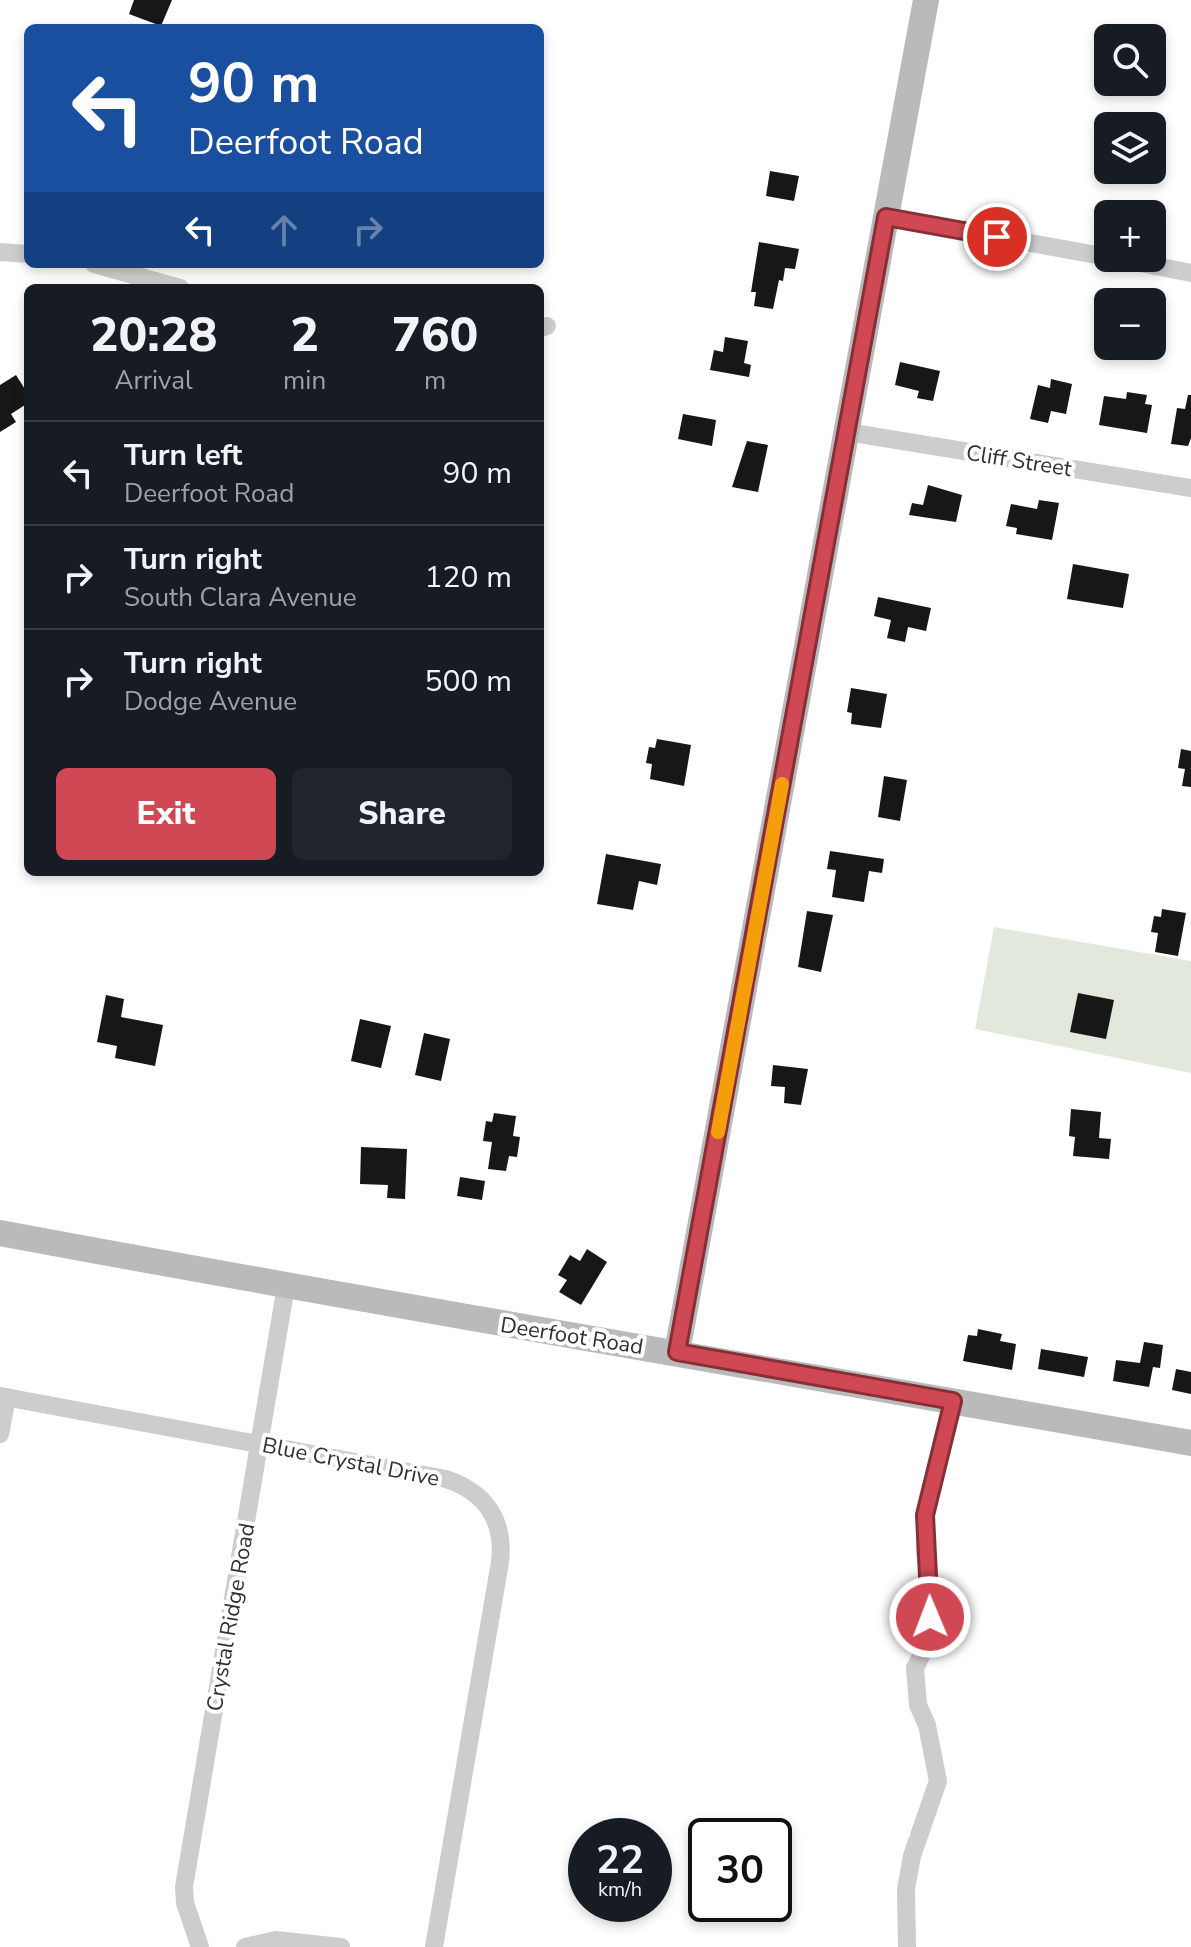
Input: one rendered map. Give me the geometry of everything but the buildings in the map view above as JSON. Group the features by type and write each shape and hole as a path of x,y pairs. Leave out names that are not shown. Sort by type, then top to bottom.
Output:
{"street":[{"path":"677,1352 926,0"},
{"path":"886,217 1094,255"},
{"path":"0,252 24,254"},
{"path":"108,268 166,284"},
{"path":"1166,268 1191,273"},
{"name":"Cliff Street","path":"847,432 1191,488"},
{"name":"Deerfoot Road","path":"0,1233 286,1286 1191,1443"},
{"name":"Crystal Ridge Road","path":"200,1947 185,1903 184,1887 286,1286"},
{"path":"0,1434 3,1396"},
{"name":"Blue Crystal Drive","path":"3,1396 461,1484 485,1502 499,1527 500,1562 434,1947"},
{"path":"907,1947 906,1889 912,1856 938,1781 927,1725 918,1705 915,1668 928,1642 931,1592 925,1552 925,1515 953,1401"},
{"path":"245,1947 276,1940 341,1947"}],"shaded area":[{"path":"994,927 1191,961 1191,1073 975,1029"}],"slow traffic":[{"path":"718,1132 782,784"}],"route":[{"path":"930,1617 925,1515 953,1401 677,1352 886,217 997,237"}]}
